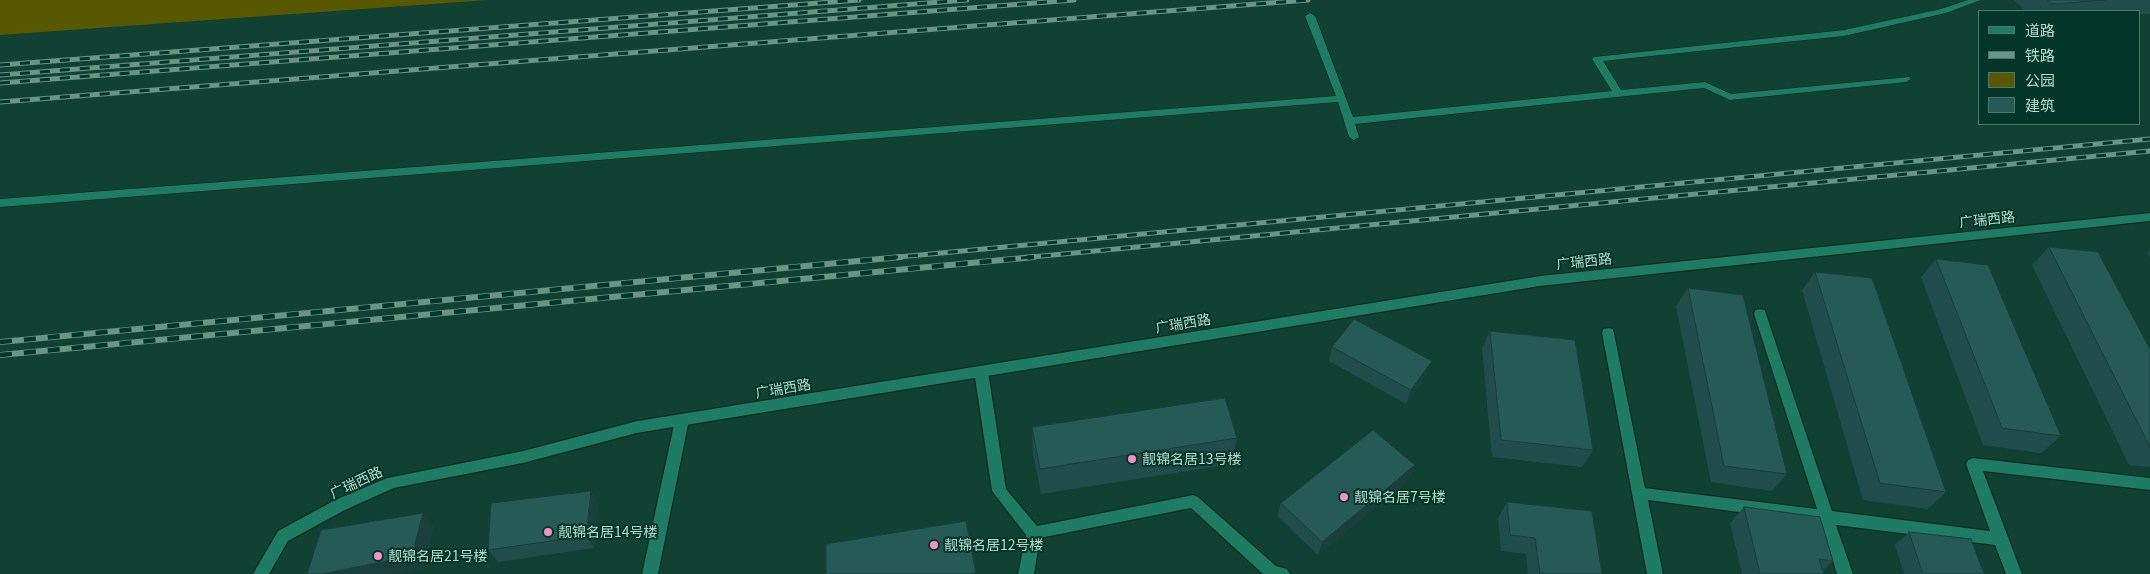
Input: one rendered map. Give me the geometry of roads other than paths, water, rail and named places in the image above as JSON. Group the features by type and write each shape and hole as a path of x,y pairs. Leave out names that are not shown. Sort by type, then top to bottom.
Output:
{"street":[{"name":"广瑞西路","path":"261,574 283,536 340,505 392,482 523,457 637,427 1540,281 2150,218"},
{"path":"1760,314 1828,517 1845,574"},
{"path":"1608,333 1654,574"},
{"path":"981,371 999,491 1034,534"},
{"path":"650,574 682,420"},
{"path":"2014,574 1973,464 2150,484"},
{"path":"1639,493 2000,539"},
{"path":"1034,534 1193,501 1273,574 1282,574"},
{"path":"1026,574 1034,534"}],"lane":[{"path":"1619,94 1597,58 1844,33 1943,11 1977,0"},
{"path":"1310,16 1354,137"},
{"path":"1349,121 1705,85 1730,97 1906,79"},
{"path":"0,203 1341,99"}],"railway":[{"path":"0,65 859,0"},
{"path":"0,75 967,0"},
{"path":"0,83 1074,0"},
{"path":"0,102 1308,0"},
{"path":"888,258 2150,139"},
{"path":"1021,258 2150,151"},
{"path":"0,342 901,257"},
{"path":"0,355 1034,257"}],"place":[{"name":"靓锦名居13号楼","path":"1132,459"},
{"name":"靓锦名居7号楼","path":"1344,497"},
{"name":"靓锦名居14号楼","path":"548,532"},
{"name":"靓锦名居12号楼","path":"934,545"},
{"name":"靓锦名居21号楼","path":"378,556"}]}
